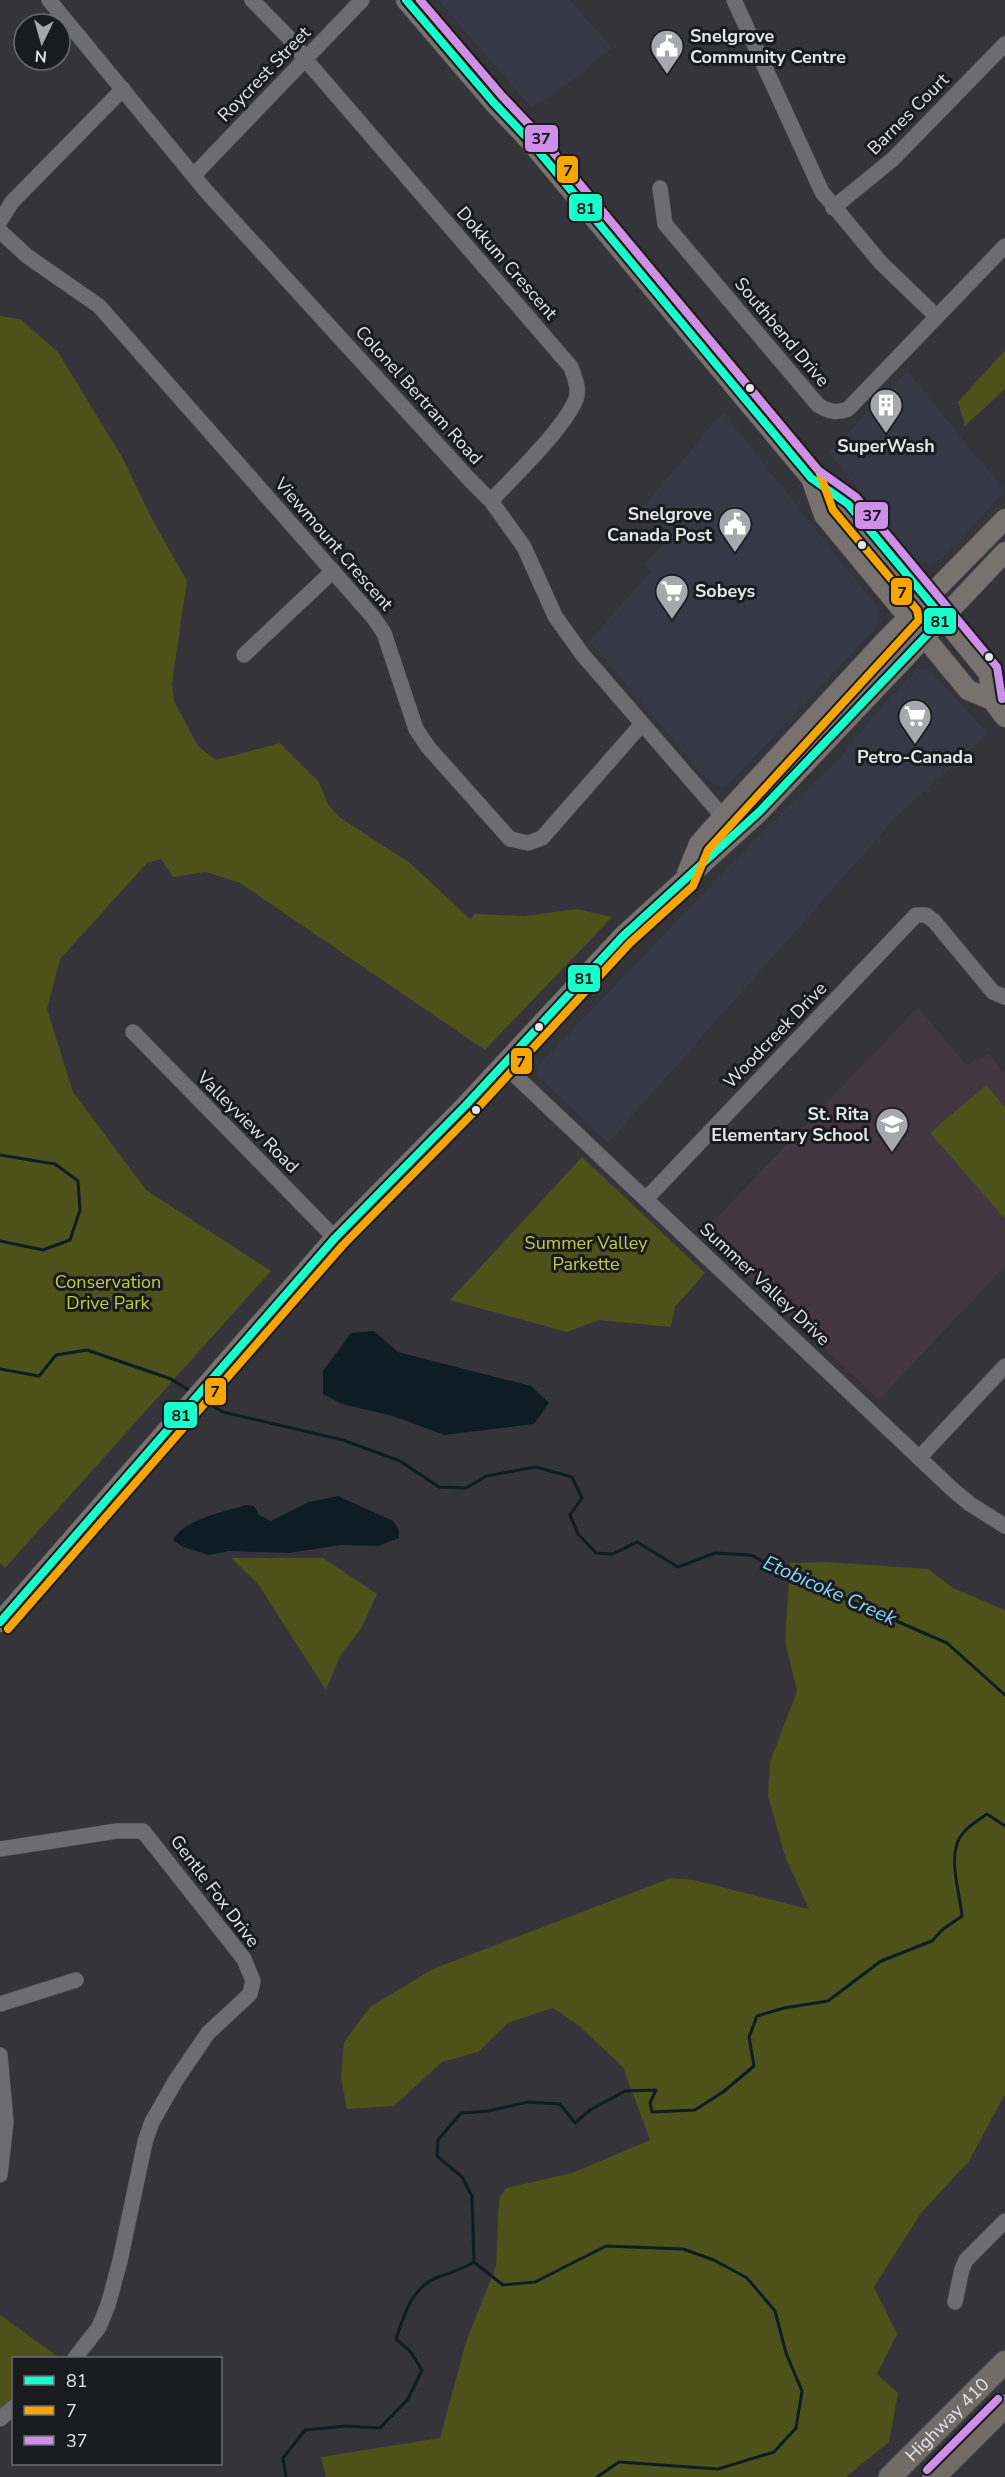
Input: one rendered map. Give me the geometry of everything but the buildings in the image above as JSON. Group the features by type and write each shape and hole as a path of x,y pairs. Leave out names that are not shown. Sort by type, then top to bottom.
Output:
{"highway":[{"name":"Highway 410","path":"890,2477 1005,2362"},
{"name":"Highway 410","path":"934,2477 1005,2406"},
{"path":"934,2477 968,2456 1005,2425"}],"main road":[{"path":"406,0 494,103 530,141 811,478 848,504 928,598 989,674 992,700"},
{"path":"811,478 824,515 968,690 992,700 1005,717"},
{"path":"729,825 909,617 1005,519"},
{"path":"0,1622 335,1238 504,1065 623,936 685,879 699,844 729,825 759,812 1005,552"}],"street":[{"name":"Colonel Bertram Road","path":"49,0 194,175 491,501 524,547 555,616 582,654 729,825"},
{"path":"252,0 293,42 305,59"},
{"name":"Roycrest Street","path":"194,175 362,0"},
{"path":"734,0 814,177 833,208 880,262 936,316"},
{"name":"Barnes Court","path":"833,208 893,159 1005,44"},
{"name":"Dokkum Crescent","path":"305,59 571,367 577,397 546,441 491,501"},
{"path":"0,221 12,202 123,89"},
{"name":"Southbend Drive","path":"660,188 665,224 818,405 828,411 848,410 1005,246"},
{"name":"Viewmount Crescent","path":"0,231 27,256 99,306 373,617 384,633 416,729 428,747 510,839 528,843 542,838 641,725"},
{"path":"244,656 333,570"},
{"name":"Woodcreek Drive","path":"646,1199 916,915 926,915 934,921 993,992 1005,997"},
{"name":"Valleyview Road","path":"133,1032 335,1238"},
{"name":"Summer Valley Drive","path":"504,1065 919,1458 970,1504 1005,1526"},
{"path":"919,1458 1005,1366"},
{"name":"Gentle Fox Drive","path":"0,1849 117,1831 143,1832 244,1959 253,1981 250,1994 208,2033 152,2122 145,2142 120,2261 108,2305 99,2327 76,2357"},
{"path":"0,2004 76,1980"},
{"path":"0,2055 6,2122 0,2175"},
{"path":"954,2302 966,2260 1005,2221"},
{"path":"0,2419 12,2409"}],"shaded area":[{"path":"438,0 570,0 612,48 532,108"},
{"path":"907,371 1005,491 943,558 930,564 918,562 829,453"},
{"path":"723,412 876,605 880,616 875,629 729,784 722,787 708,781 589,641 650,573 644,563 673,535 643,507"},
{"path":"929,669 988,734 900,813 608,1143 539,1077 536,1070 538,1066 764,830 840,758 880,709 916,671"},
{"name":"St. Rita Elementary School","path":"918,1007 966,1065 989,1054 1005,1074 1005,1266 879,1400 702,1233"},
{"path":"374,1331 398,1352 531,1386 549,1403 534,1424 444,1435 393,1416 342,1404 323,1394 323,1371 351,1333"},
{"path":"338,1496 393,1521 399,1530 399,1538 378,1546 341,1545 289,1553 229,1551 209,1555 183,1547 173,1540 178,1533 195,1522 246,1505 254,1506 259,1515 271,1521 309,1502"}],"green space":[{"name":"Conservation Drive Park","path":"0,316 20,319 58,352 122,457 152,519 187,581 172,683 174,701 198,746 216,760 280,743 319,782 328,804 339,817 410,863 470,919 475,914 525,916 576,909 612,917 485,1050 240,883 206,872 173,877 161,859 147,863 60,959 47,1009 73,1092 146,1190 271,1271 5,1568 0,1563"},
{"path":"1005,350 1005,389 965,426 958,402"},
{"path":"986,1085 1005,1107 1005,1219 930,1133"},
{"name":"Summer Valley Parkette","path":"582,1157 705,1273 675,1307 671,1327 599,1320 567,1332 450,1300"},
{"path":"231,1558 323,1558 377,1594 361,1629 340,1656 326,1690 258,1584"},
{"path":"826,1562 928,1569 953,1588 1005,1610 1005,2094 969,2161 921,2213 874,2287 897,2334 877,2374 898,2393 889,2442 846,2477 326,2477 321,2457 440,2438 466,2342 496,2266 499,2198 506,2188 572,2173 650,2140 623,2067 578,2025 553,2008 508,2023 478,2052 442,2062 394,2106 347,2109 341,2078 344,2042 370,2007 433,1969 671,1878 694,1880 809,1909 786,1859 768,1796 770,1762 797,1691 785,1641 790,1563"},
{"path":"0,2315 59,2357 12,2357 12,2400 0,2412"}],"waterway":[{"name":"Etobicoke Creek","path":"0,1155 55,1164 78,1181 80,1210 70,1240 43,1250 0,1241"},
{"name":"Etobicoke Creek","path":"0,1369 39,1376 56,1355 87,1350 171,1379 190,1391"},
{"name":"Etobicoke Creek","path":"203,1400 223,1412 343,1440 400,1461 439,1487 466,1488 486,1476 536,1467 572,1477 582,1498 570,1515 578,1534 596,1553 613,1554 637,1542 678,1567 715,1553 751,1555 781,1571 947,1643 1005,1695"},
{"name":"Etobicoke Creek","path":"286,2477 283,2458 305,2430 346,2426 380,2428 408,2399 422,2370 410,2351 396,2339 410,2302 415,2294 429,2282 474,2262 472,2196 462,2177 437,2156 438,2140 461,2113 488,2111 528,2102 560,2104 575,2123 590,2110 625,2091 656,2090 650,2103 652,2112 695,2110 723,2092 754,2066 749,2037 757,2016 784,2008 828,2001 881,1961 932,1941 942,1930 962,1916 954,1861 958,1840 969,1827 987,1814 1005,1826"},
{"path":"474,2262 503,2285 535,2282 606,2246 683,2249 714,2260 747,2278 775,2311 786,2353 802,2391 796,2428 774,2452 718,2469 619,2462 597,2477"}],"transit line":[{"name":"81","path":"0,1622 335,1238 466,1105 623,936 759,812 943,618 848,504 811,478 530,141 494,103 406,0"},
{"name":"7","path":"8,1629 343,1245 474,1112 630,943 693,886 708,850 919,620 917,610 833,510 819,471 538,134 502,96 420,0"},
{"name":"37","path":"420,0 502,96 538,134 818,470 856,497 997,667 1002,699"},
{"name":"37","path":"927,2470 998,2399"}],"place":[{"name":"Snelgrove Community Centre","path":"667,75"},
{"name":"SuperWash","path":"886,434"},
{"name":"Snelgrove Canada Post","path":"735,553"},
{"name":"Sobeys","path":"672,620"},
{"name":"Petro-Canada","path":"915,745"},
{"name":"St. Rita Elementary School","path":"892,1153"}]}
